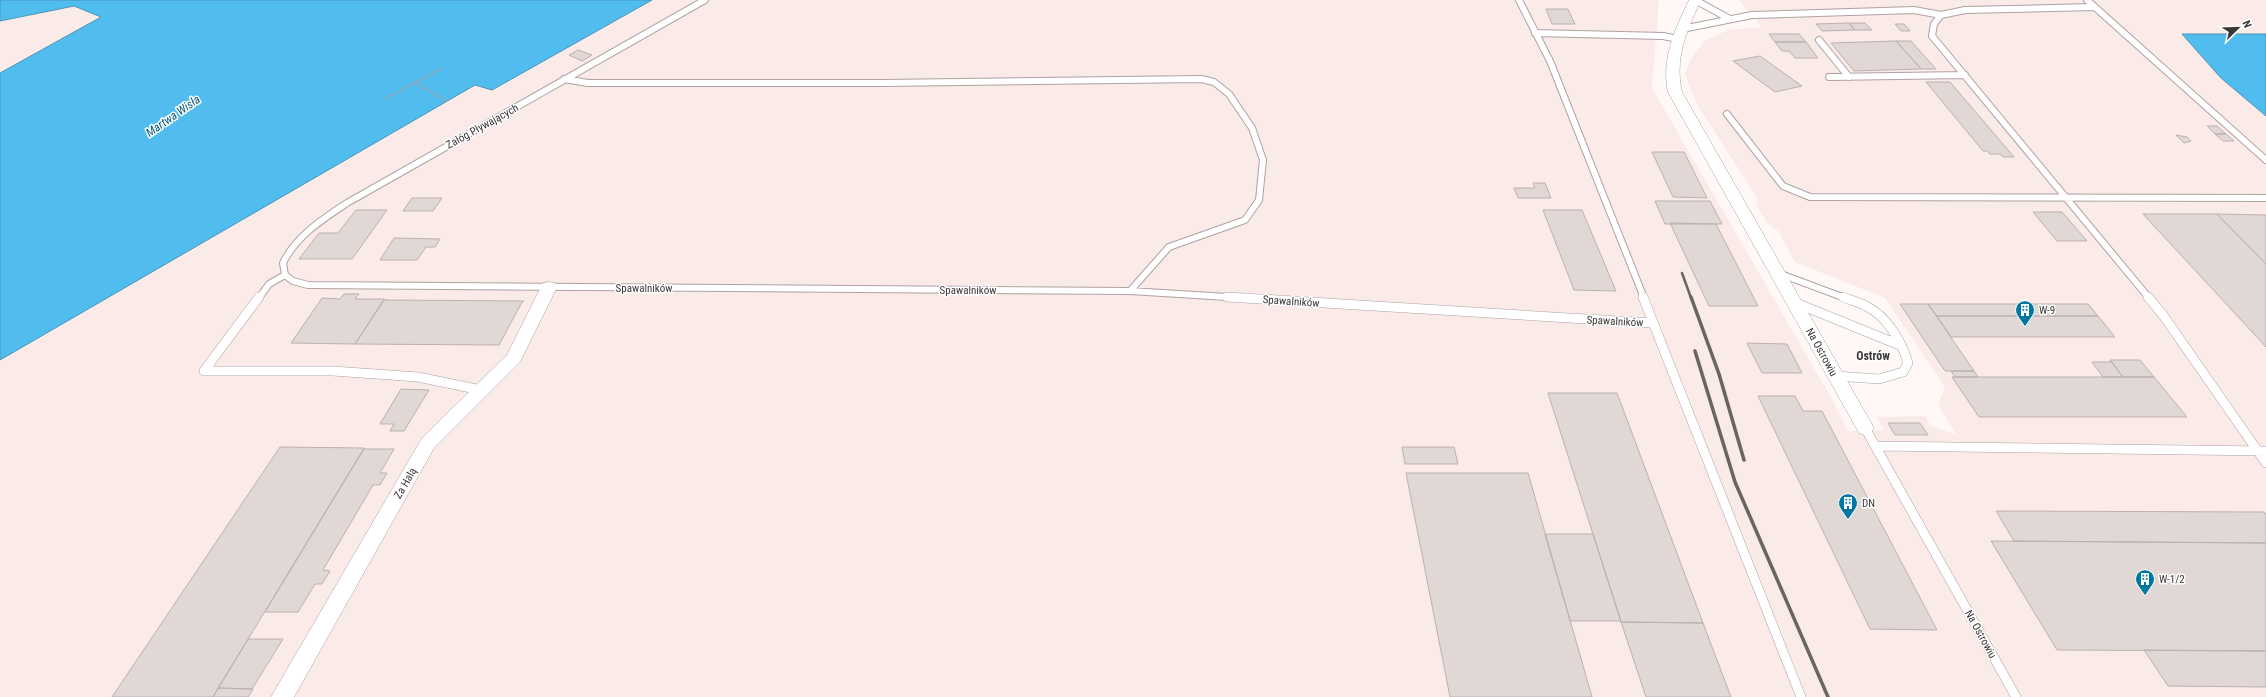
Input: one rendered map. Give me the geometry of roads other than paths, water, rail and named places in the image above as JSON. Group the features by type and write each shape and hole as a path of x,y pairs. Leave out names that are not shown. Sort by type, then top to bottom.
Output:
{"street":[{"name":"Na Ostrowiu","path":"1695,0 1680,34 1674,53 1670,77 1675,92 1865,428"},
{"name":"Za Halą","path":"282,697 428,443 514,358 549,287"}],"lane":[{"name":"Załóg Pływających","path":"285,275 283,263 294,245 319,222 369,190 706,0"},
{"path":"1519,0 1550,61 1652,323 1801,697"},
{"path":"1695,0 1728,18"},
{"path":"2087,0 2266,160"},
{"path":"1535,33 1663,36 1680,34 1728,18 1752,15 1914,10 1941,15 1965,10 2094,6"},
{"path":"1941,15 1934,24 1932,36 2068,198 2163,315 2266,463"},
{"path":"1819,40 1849,77"},
{"path":"1829,77 1965,76"},
{"path":"564,79 588,83 883,83 1193,79 1214,82 1229,94 1252,128 1263,160 1259,200 1244,220 1169,247 1130,291"},
{"path":"1727,114 1783,186 1810,197 2266,198"},
{"path":"1778,273 1867,306 1881,317 1902,346 1908,363 1904,372 1878,379 1836,376"},
{"path":"285,275 269,284 204,371 333,371 418,377 481,390"},
{"name":"Spawalników","path":"285,275 293,281 308,285 1130,291 1652,323"},
{"path":"1795,303 1902,346"},
{"name":"Na Ostrowiu","path":"1865,428 2016,697"},
{"path":"1875,446 2266,451"}],"water":[{"name":"Martwa Wisła","path":"0,0 652,0 492,90 475,85 0,360 0,73 101,17 74,6 0,21"},
{"path":"2182,34 2266,34 2266,116 2221,78"}],"railway":[{"path":"1682,273 1691,298"},
{"path":"1691,297 1719,374 1744,460"},
{"path":"1695,351 1735,482 1828,697"}],"place":[{"name":"W-9","path":"2025,327"},
{"name":"DN","path":"1848,520"},
{"name":"W-1/2","path":"2145,596"}],"district":[{"name":"Ostrów","path":"1873,356"}]}
